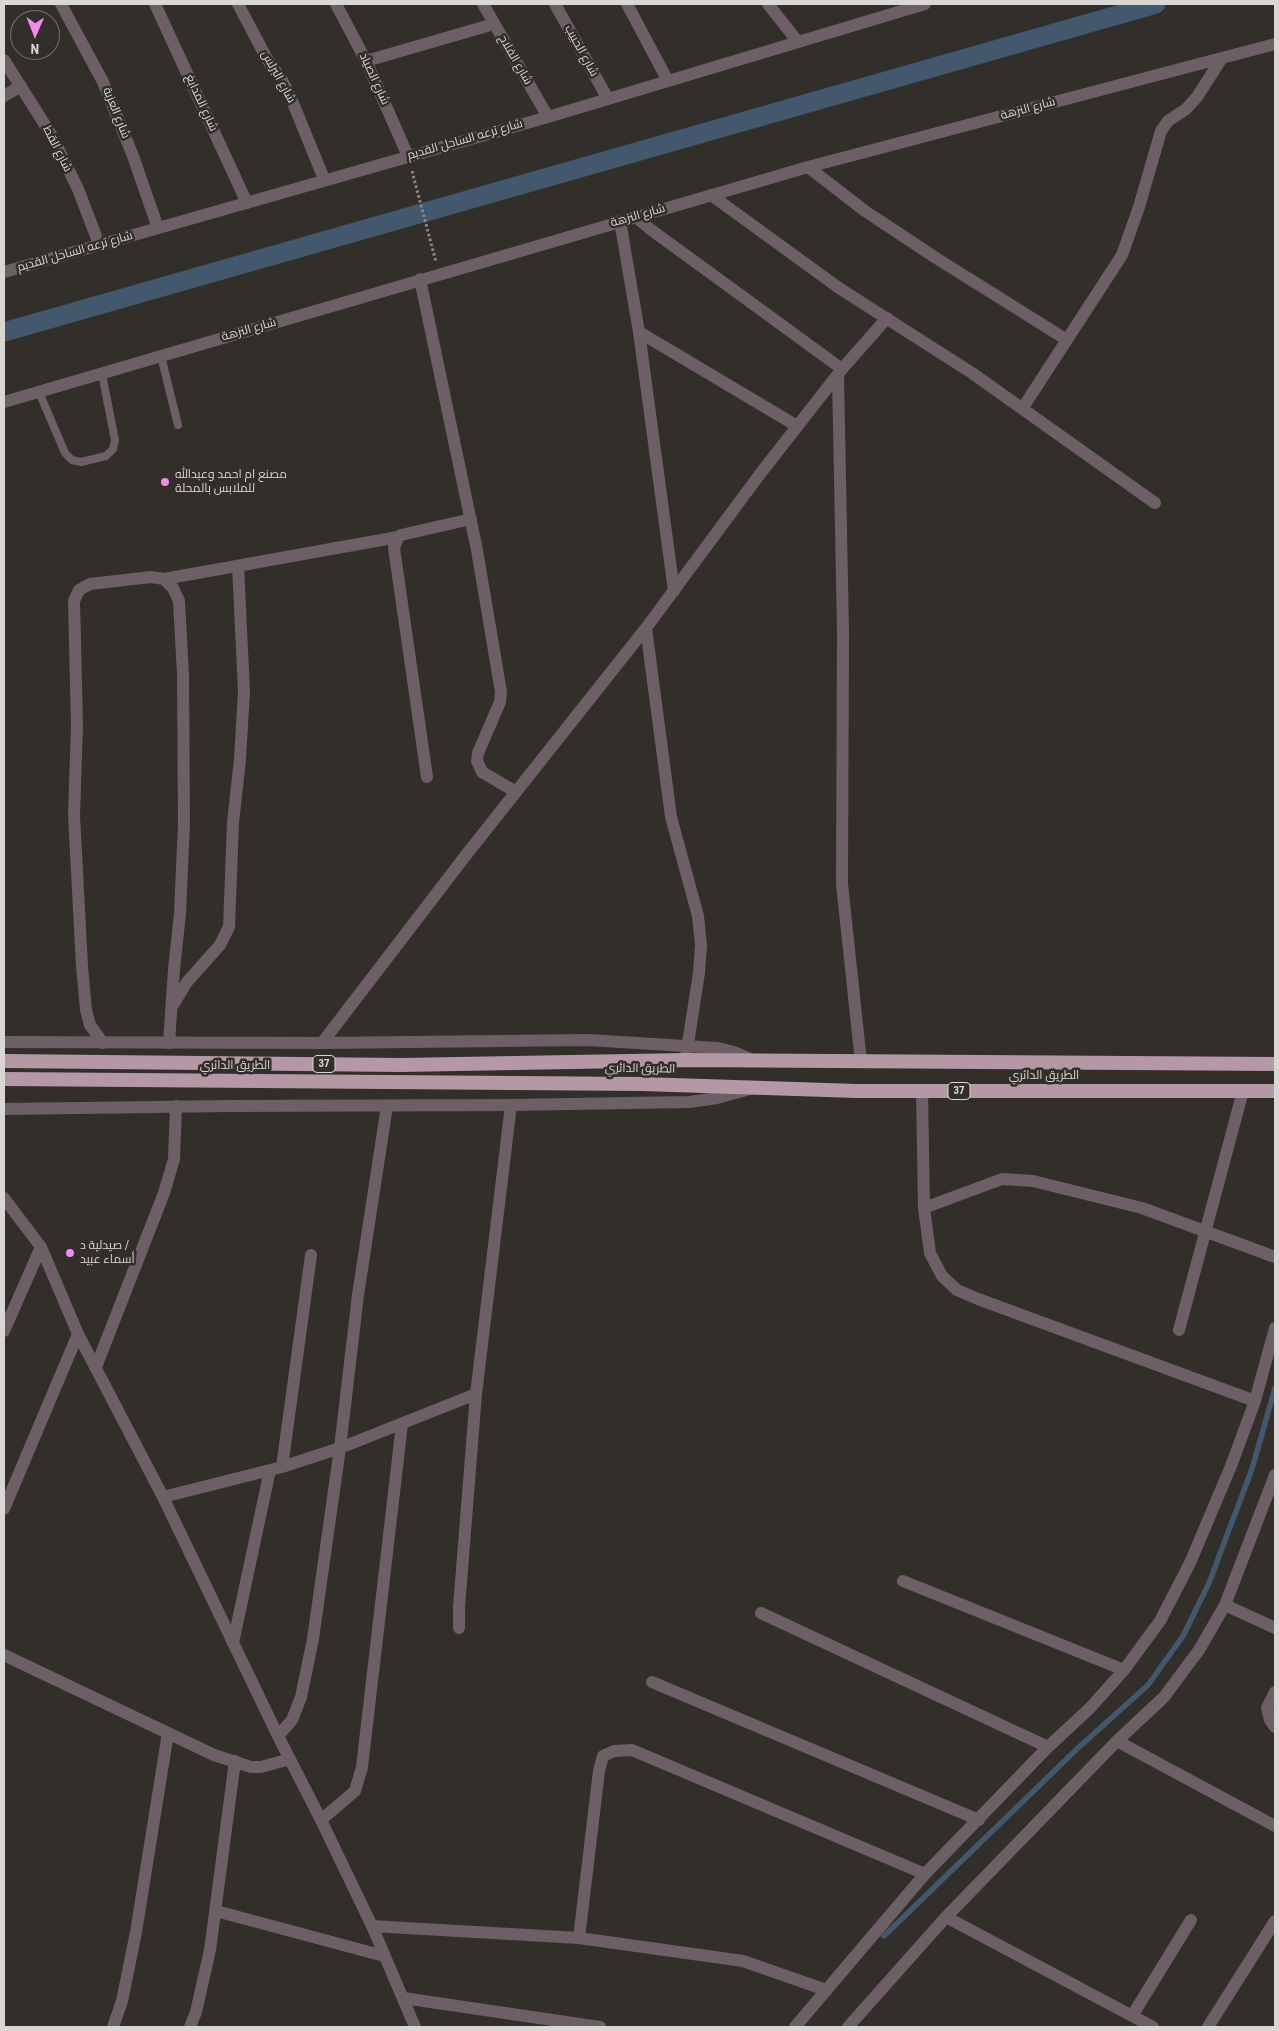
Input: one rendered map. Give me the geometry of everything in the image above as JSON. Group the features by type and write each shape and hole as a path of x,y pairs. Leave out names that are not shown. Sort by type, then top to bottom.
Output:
{"highway":[{"name":"الطريق الدائري","path":"4,1062 401,1065 756,1060 1275,1064"},
{"name":"الطريق الدائري","path":"4,1079 642,1084 922,1091 1275,1091"}],"street":[{"name":"شارع العزبة","path":"61,4 103,82 133,156 158,228"},
{"name":"شارع المدابغ","path":"155,4 247,203"},
{"name":"شارع البرلس","path":"238,4 267,59 282,80 291,98 324,179"},
{"name":"شارع الصياد","path":"336,4 366,60 408,156"},
{"name":"شارع الفلاح","path":"482,4 548,117"},
{"name":"شارع الحبيب","path":"555,4 608,99"},
{"path":"627,4 668,81"},
{"path":"768,4 798,42"},
{"name":"شارع ترعه الساحل القديم","path":"4,272 247,203 324,179 548,117 920,4"},
{"path":"366,60 494,24"},
{"name":"شارع النزهة","path":"4,402 808,167 1275,44"},
{"path":"1022,410 1122,254 1139,207 1161,131 1168,122 1186,109 1197,97 1222,58"},
{"name":"شارع القط","path":"4,60 52,136 73,180 99,244"},
{"path":"4,96 21,86"},
{"path":"808,167 865,210 928,253 1067,340"},
{"path":"711,195 839,288 972,373 1155,503"},
{"path":"636,217 840,372"},
{"path":"620,221 639,332 674,591"},
{"path":"420,280 477,550 501,692 500,702 478,753 477,761 482,772 516,792"},
{"path":"322,1044 371,978 646,628 798,426 840,372 886,318"},
{"path":"639,332 798,426"},
{"path":"840,372 843,632 842,884 861,1062"},
{"path":"103,1044 90,1025 86,1010 74,815 77,726 74,601 79,590 90,584 151,577 164,579 398,537 470,519"},
{"path":"398,537 394,548 427,778"},
{"path":"172,1007 196,971 220,945 229,927 234,823 244,691 238,566"},
{"path":"164,579 173,588 179,601 183,675 184,824 180,914 169,1044"},
{"path":"646,628 671,816 698,916 701,945 699,973 686,1060"},
{"path":"4,1042 322,1044 588,1040 688,1045 726,1049 756,1060"},
{"path":"4,1108 511,1106 689,1102 717,1098 756,1087"},
{"path":"922,1091 924,1208 930,1253 942,1276 957,1290 1255,1401"},
{"path":"1180,1330 1243,1091"},
{"path":"96,1367 164,1193 174,1159 176,1106"},
{"path":"278,1736 292,1720 301,1697 313,1639 340,1448 358,1295 387,1106"},
{"path":"459,1628 476,1394 511,1106"},
{"path":"924,1208 1002,1179 1033,1181 1142,1208 1275,1257"},
{"path":"4,1198 41,1247 78,1334 163,1497 372,1926 415,2027"},
{"path":"4,1332 41,1247"},
{"path":"233,1643 276,1469 310,1255"},
{"path":"795,2027 925,1874 1048,1747 1090,1708 1124,1670 1160,1621 1190,1563 1231,1466 1255,1401 1275,1328"},
{"path":"4,1509 78,1334"},
{"path":"163,1497 276,1469 340,1448 476,1394"},
{"path":"321,1820 355,1791 362,1767 402,1424"},
{"path":"848,2027 946,1917 1117,1741 1164,1697 1199,1650 1224,1605 1275,1475"},
{"path":"903,1581 1124,1670"},
{"path":"1224,1605 1275,1628"},
{"path":"760,1613 1048,1747"},
{"path":"4,1655 214,1754 251,1767 290,1759"},
{"path":"652,1682 979,1820"},
{"path":"1275,1692 1267,1708 1270,1720 1275,1727"},
{"path":"113,2027 122,2001 136,1932 168,1733"},
{"path":"1117,1741 1275,1826"},
{"path":"579,1938 599,1771 603,1756 614,1751 632,1750 925,1874"},
{"path":"190,2027 196,2012 210,1950 235,1761"},
{"path":"216,1912 384,1956"},
{"path":"946,1917 1153,2027"},
{"path":"1132,2016 1190,1920"},
{"path":"1208,2027 1275,1921"},
{"path":"372,1926 579,1938 743,1961 826,1990"},
{"path":"403,1998 600,2027"}],"lane":[{"path":"160,356 178,425"},
{"path":"39,392 65,453 72,460 81,462 106,456 113,449 115,440 102,374"}],"path":[{"path":"408,156 440,274"}],"waterway":[{"path":"4,332 1156,4"},
{"path":"884,1936 1078,1748 1148,1685 1183,1636 1209,1583 1252,1469 1275,1388"}],"place":[{"name":"مصنع ام احمد وعبدالله للملابس بالمحلة","path":"165,482"},
{"name":"صيدلية د / أسماء عبيد","path":"70,1253"}]}
